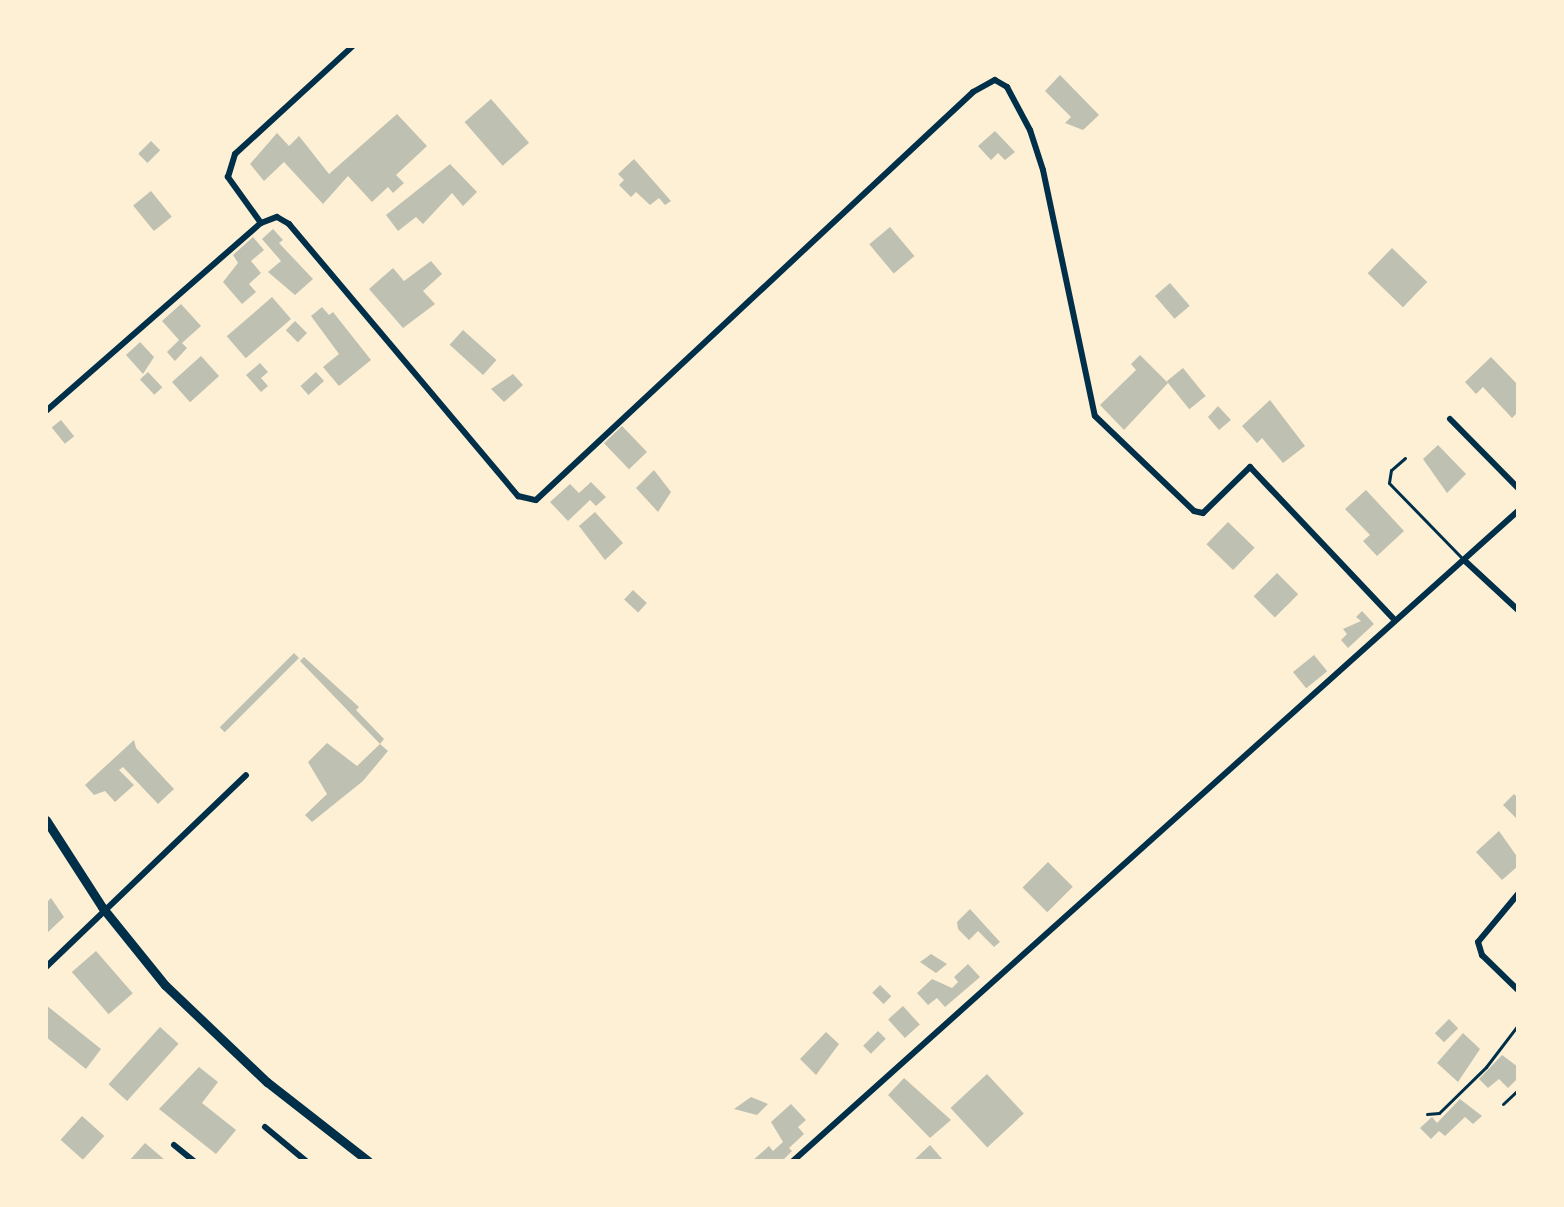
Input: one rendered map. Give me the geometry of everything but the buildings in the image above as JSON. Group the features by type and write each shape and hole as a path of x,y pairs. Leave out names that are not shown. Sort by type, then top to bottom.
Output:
{"main road":[{"path":"46,820 105,910 165,985 267,1082 368,1161"}],"street":[{"path":"261,223 228,177 235,154 353,46"},
{"path":"46,411 261,223 277,217 289,224 527,501 552,490 973,92 995,80 1007,87 1030,130 1043,170 1095,416 1194,511 1203,513 1250,467 1393,618"},
{"path":"1450,419 1518,488"},
{"path":"793,1161 1393,618 1518,511"},
{"path":"1464,560 1518,610"},
{"path":"46,967 246,775"},
{"path":"1518,894 1478,942 1482,955 1518,990"},
{"path":"265,1127 306,1161"},
{"path":"174,1145 194,1161"}],"lane":[{"path":"1405,458 1391,470 1389,483 1464,560"},
{"path":"1427,1114 1439,1113 1458,1095 1518,1025"},
{"path":"1503,1104 1518,1090"}]}
